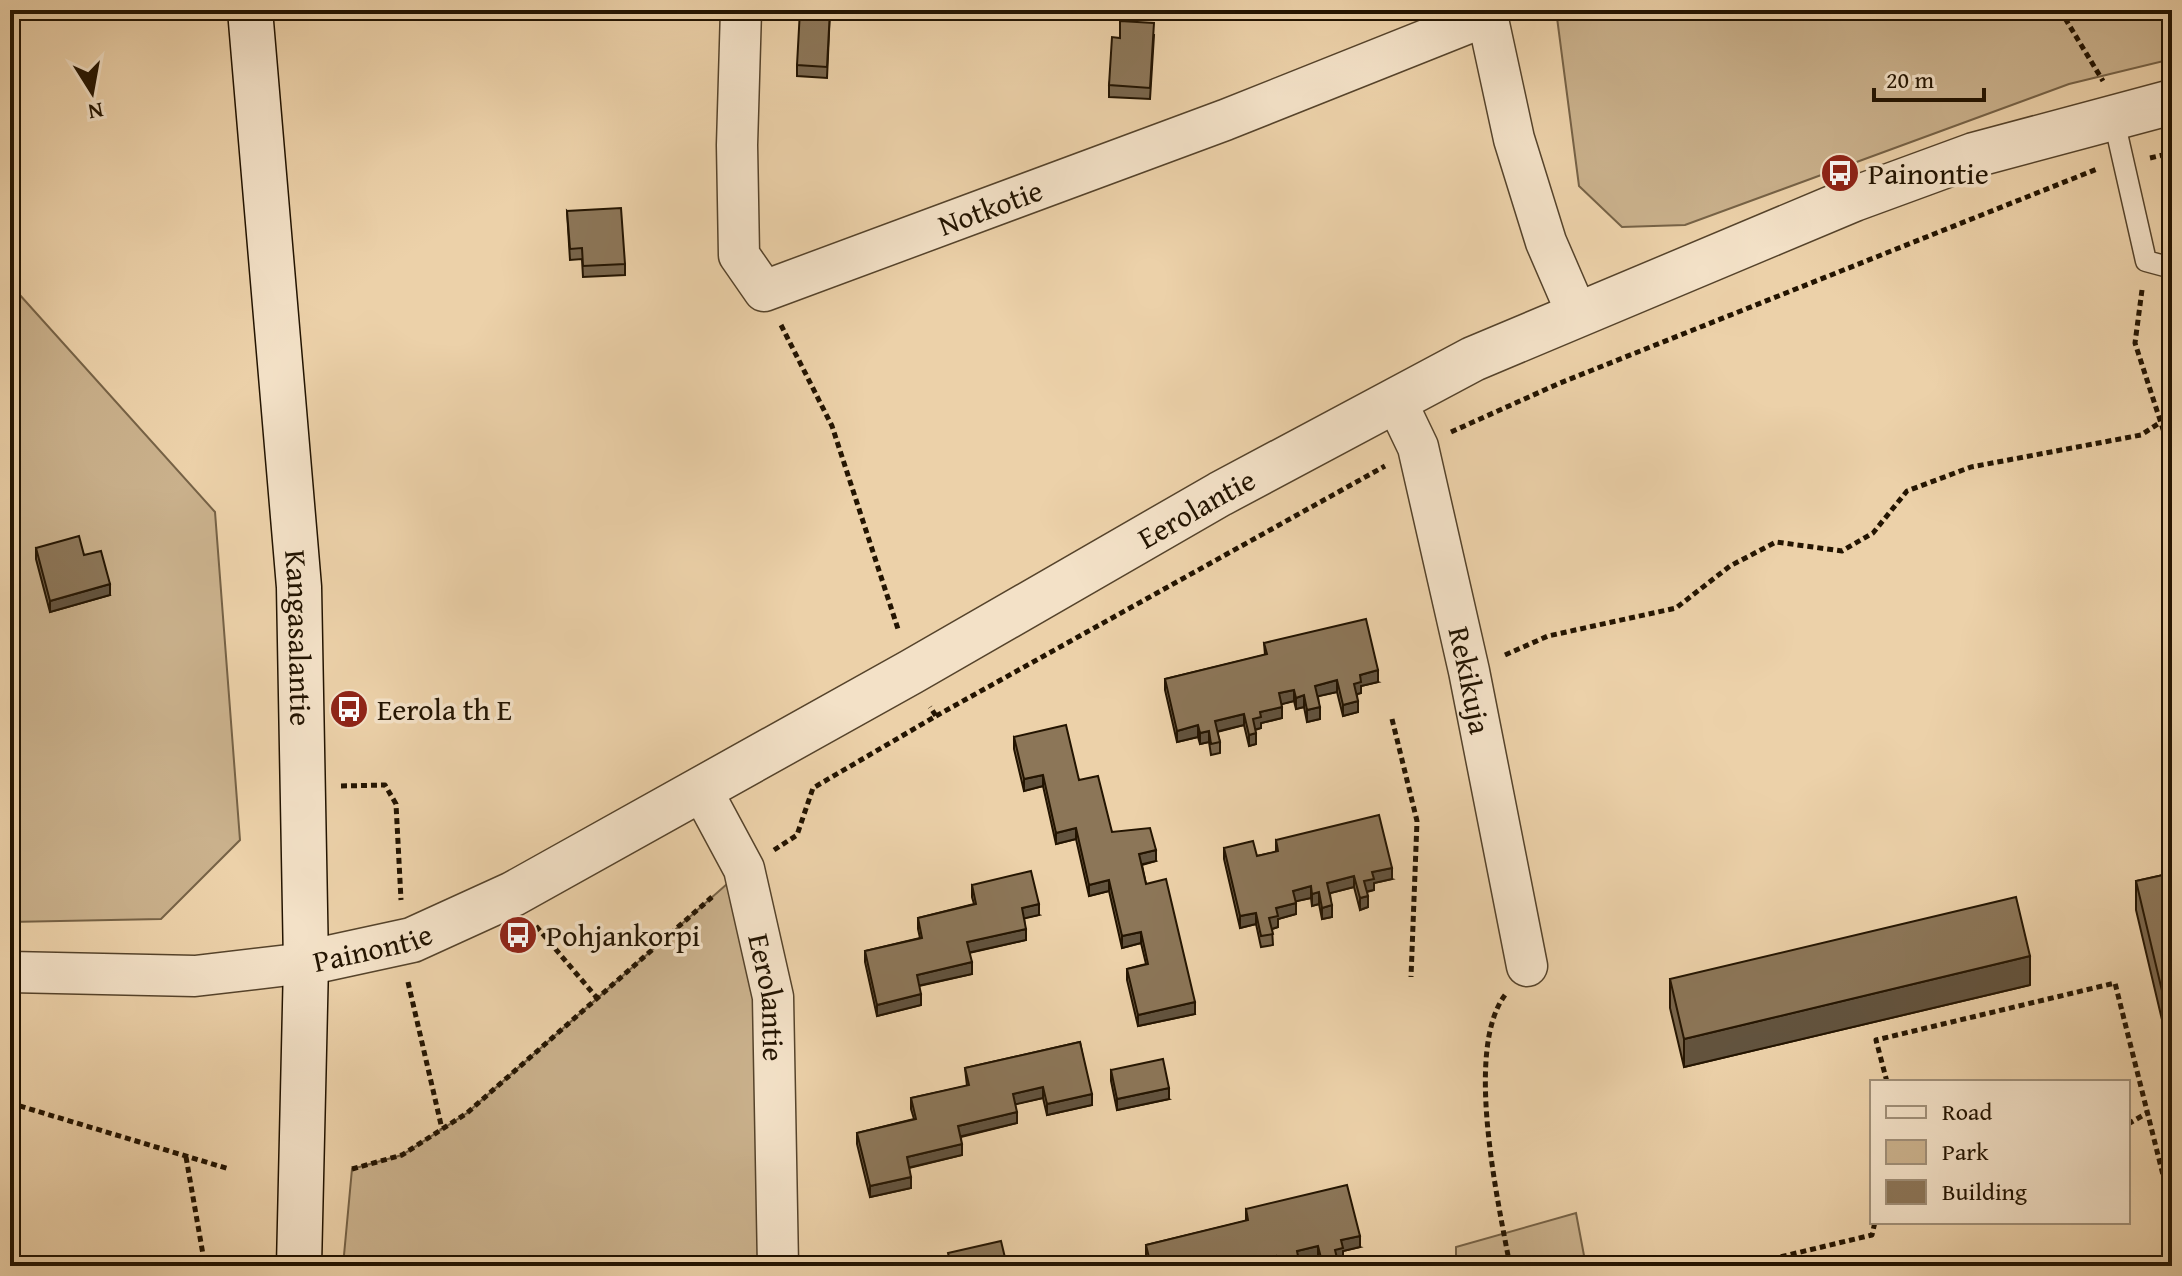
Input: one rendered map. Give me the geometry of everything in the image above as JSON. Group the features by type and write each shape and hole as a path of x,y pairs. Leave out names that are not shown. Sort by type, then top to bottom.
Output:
{"street":[{"name":"Kangasalantie","path":"250,10 299,587 306,963 299,1266"},
{"name":"Notkotie","path":"741,10 737,145 739,255 764,291 1225,120 1486,13"},
{"path":"1486,13 1514,139 1546,242 1578,316"},
{"name":"Eerolantie","path":"778,1266 773,997 744,869 701,789 1220,494 1473,359 1854,199 1974,155 2172,102"},
{"name":"Rekikuja","path":"1396,401 1418,447 1469,671 1527,966"},
{"name":"Painontie","path":"10,972 195,976 306,963 412,940 513,894 701,789"}],"lane":[{"path":"2113,116 2146,261 2172,268"}],"path":[{"path":"2060,10 2105,84 2113,116"},
{"path":"936,716 1418,447 1560,383 1812,285 2090,170 2172,153"},
{"path":"2146,261 2135,343 2172,457"},
{"path":"1469,671 1548,636 1676,608 1730,566 1776,542 1842,551 1873,533 1907,491 1971,467 2141,435 2161,422"},
{"path":"1392,719 1417,821 1411,977"},
{"path":"535,926 597,998"},
{"path":"1510,1266 1497,1199 1483,1067 1497,1006 1527,966"},
{"path":"1886,1080 1876,1040 2115,983 2168,1195"},
{"path":"10,1103 229,1169"},
{"path":"2130,1123 2147,1113"},
{"path":"186,1156 205,1266"},
{"path":"1742,1266 1872,1235 1875,1224"}],"green space":[{"path":"1556,10 2172,10 2172,59 2069,84 1685,225 1622,227 1579,186"},
{"path":"10,284 215,512 240,840 161,919 10,922"},
{"path":"744,869 778,1266 343,1266 352,1169 402,1155 467,1113"},
{"path":"1576,1213 1586,1266 1456,1266 1456,1247"}],"building":[{"path":"800,10 830,10 827,67 797,65"},
{"path":"1120,21 1154,23 1150,88 1109,85 1112,37 1120,38"},
{"path":"621,208 625,264 583,266 582,248 570,249 567,211"},
{"path":"79,536 84,555 101,551 110,584 50,601 36,548"},
{"path":"1366,619 1378,670 1360,675 1361,682 1354,684 1358,701 1343,705 1337,680 1315,686 1320,707 1307,710 1304,695 1296,698 1294,690 1279,693 1282,707 1260,712 1261,717 1253,719 1256,733 1249,735 1244,714 1215,721 1220,742 1211,744 1209,731 1200,733 1198,725 1177,731 1165,679 1267,654 1264,643"},
{"path":"1066,725 1079,780 1098,776 1112,832 1150,828 1156,850 1139,854 1146,884 1166,879 1195,1002 1138,1015 1127,969 1148,964 1141,932 1122,936 1109,880 1089,885 1076,828 1056,833 1043,775 1024,779 1014,737"},
{"path":"1379,815 1392,868 1372,872 1374,879 1364,881 1368,896 1360,898 1354,876 1327,883 1332,905 1322,908 1319,892 1312,894 1311,886 1293,891 1296,903 1276,908 1278,916 1269,918 1273,934 1261,936 1256,913 1240,916 1224,848 1253,841 1257,856 1278,851 1276,840"},
{"path":"1031,871 1039,904 1022,908 1026,929 967,942 972,962 917,975 921,994 877,1005 865,951 922,938 918,918 976,904 972,885"},
{"path":"2172,873 2172,1033 2136,881"},
{"path":"2016,897 2030,956 1684,1039 1670,979"},
{"path":"1080,1042 1092,1094 1047,1104 1043,1087 1013,1094 1017,1112 958,1126 962,1144 907,1157 911,1177 870,1186 857,1133 916,1119 911,1098 969,1085 965,1068"},
{"path":"1163,1059 1169,1088 1117,1099 1111,1070"},
{"path":"1347,1185 1360,1236 1341,1240 1343,1248 1335,1250 1339,1266 1323,1266 1318,1246 1297,1251 1300,1266 1286,1266 1285,1261 1277,1263 1276,1256 1260,1259 1262,1266 1151,1266 1146,1245 1248,1220 1246,1209"},
{"path":"1001,1241 1007,1266 951,1266 948,1253"}],"place":[{"name":"Painontie","path":"1840,173"},
{"name":"Eerola th E","path":"349,709"},
{"name":"Pohjankorpi","path":"518,935"}]}
